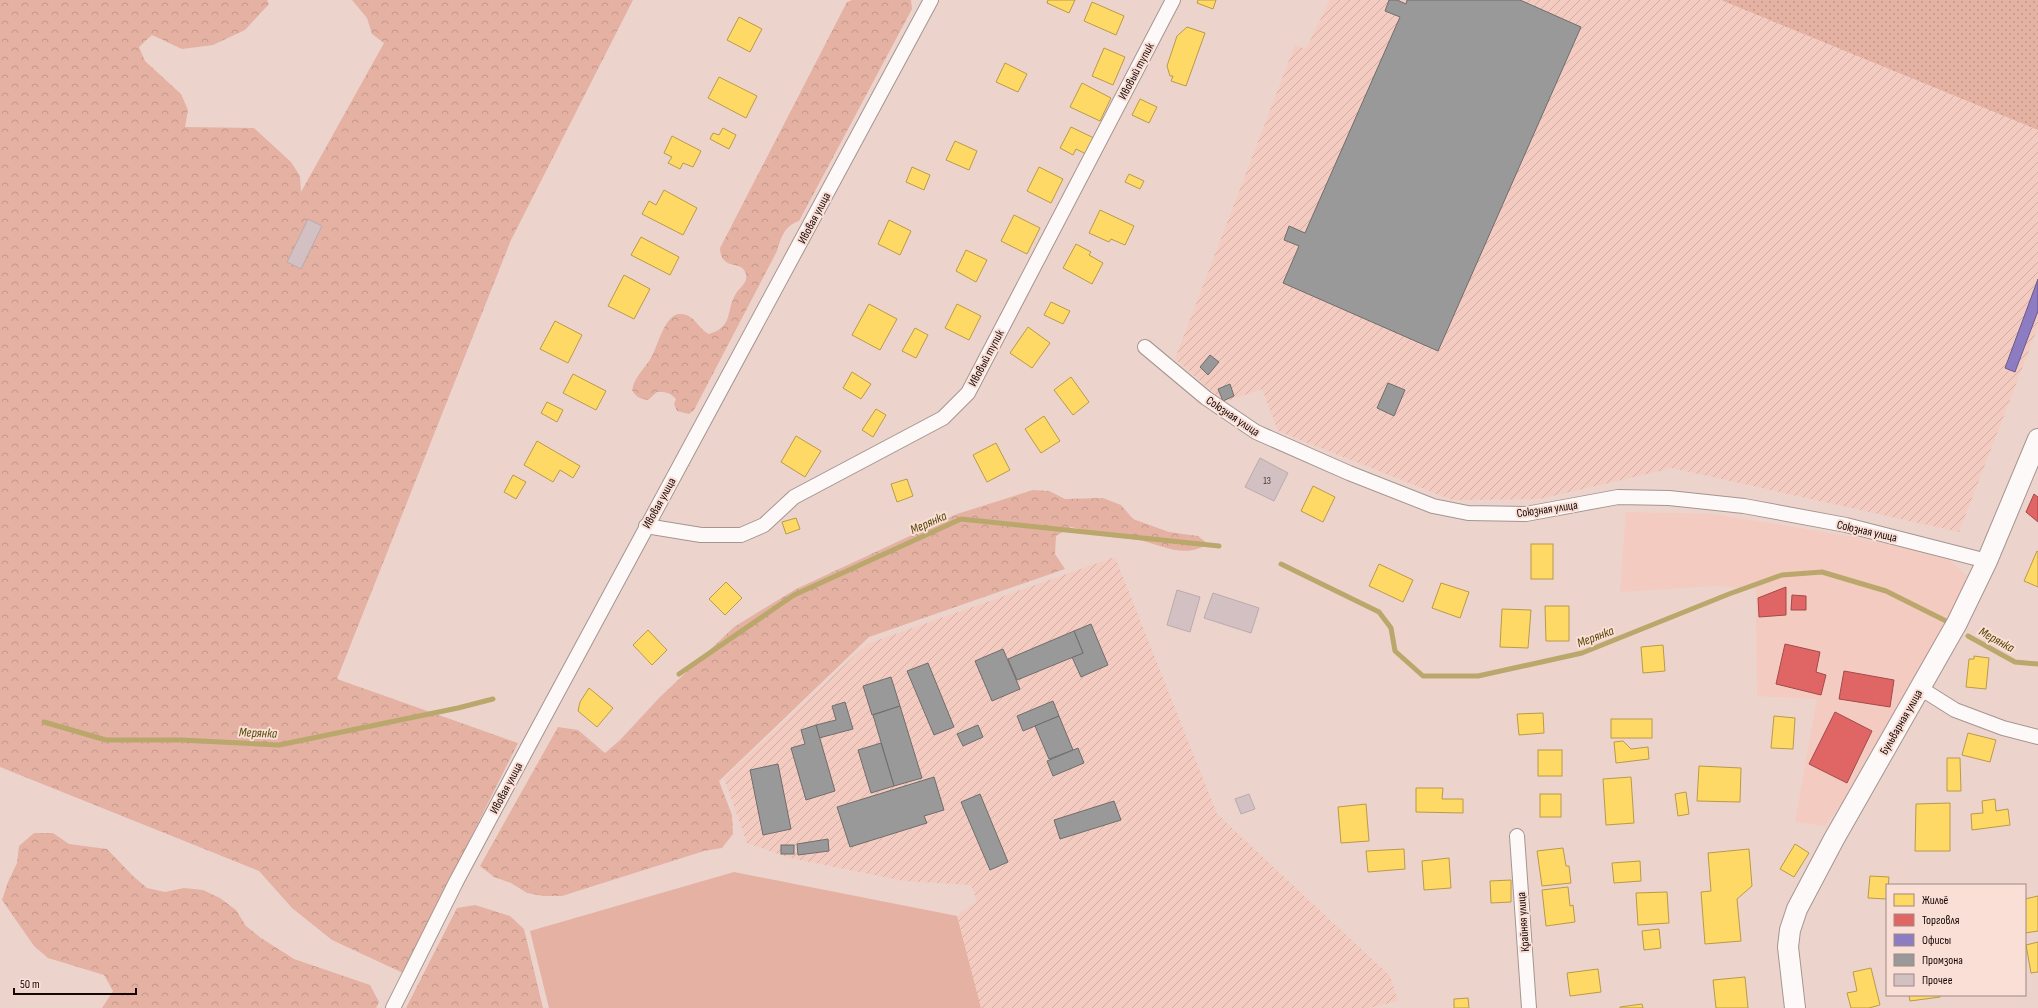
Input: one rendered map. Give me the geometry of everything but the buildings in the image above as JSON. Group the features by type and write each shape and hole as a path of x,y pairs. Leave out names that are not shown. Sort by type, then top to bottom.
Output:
{"street":[{"name":"Ивовая улица","path":"393,1008 456,882 646,526 931,0"},
{"name":"Ивовый тупик","path":"646,526 701,535 741,535 764,525 794,497 943,418 968,393 1173,0"},
{"name":"Союзная улица","path":"1145,347 1206,398 1256,432 1316,460 1433,506 1468,514 1526,514 1618,497 1669,498 1744,506 1846,525 1987,561"},
{"name":"Бульварная улица","path":"1795,1008 1788,947 1790,930 1796,909 1834,838 1957,623 1987,561 2038,439"},
{"path":"1920,688 1955,710 2003,728 2038,737"},
{"name":"Крайняя улица","path":"1516,836 1529,1008"}],"shaded area":[{"path":"1330,0 1721,0 2038,130 2038,327 1959,532 1672,468 1540,499 1452,500 1278,431 1262,389 1224,402 1175,359 1295,45 1306,49"},
{"path":"1626,512 1714,514 1860,538 1950,560 1970,579 1848,796 1825,826 1795,822 1817,699 1757,696 1756,589 1715,586 1620,592"},
{"path":"1115,557 1217,814 1390,976 1398,1001 1370,1008 981,1008 957,916 977,901 971,885 904,881 790,858 747,843 724,778 867,644"}],"green space":[{"path":"0,0 267,0 269,4 245,30 213,45 182,49 152,35 139,47 145,61 181,94 188,110 185,127 254,128 291,162 300,176 301,192 384,43 372,34 367,18 352,0 633,0 511,240 337,679 518,743 403,973 332,940 292,908 259,871 0,767"},
{"path":"852,0 911,0 912,9 799,221 790,226 784,233 777,251 694,410 689,414 677,411 674,404 676,399 667,393 657,392 648,400 638,397 632,390 633,385 652,356 666,324 670,319 675,315 685,314 709,334 722,327 728,318 732,301 746,280 746,274 740,267 724,260 721,255 720,248 847,2"},
{"path":"1721,0 2038,0 2038,130"},
{"path":"1033,490 1049,491 1065,499 1103,498 1121,505 1133,519 1169,532 1198,536 1208,544 1200,548 1183,551 1139,540 1112,537 1071,527 1056,536 1055,554 1065,569 869,637 719,781 732,815 733,834 722,848 704,851 562,896 543,896 527,893 511,883 494,877 480,866 558,727 578,730 605,753 620,740 660,697 734,627 796,589 957,514"},
{"path":"34,833 53,833 69,844 107,849 147,888 165,892 184,888 203,890 220,898 236,910 246,926 261,938 294,959 370,985 379,1002 376,1008 102,1008 113,991 104,975 48,958 34,946 2,900 8,882 17,863 19,846"},
{"path":"734,872 957,916 981,1008 549,1008 530,931"},
{"path":"475,905 510,916 524,929 543,1008 406,1008 457,908"}],"waterway":[{"name":"Мерянка","path":"679,674 794,595 961,519 1219,546"},
{"name":"Мерянка","path":"1281,564 1379,612 1391,628 1395,651 1423,676 1478,676 1582,653 1729,594 1782,575 1822,572 1886,591 1946,621"},
{"name":"Мерянка","path":"1968,636 2015,662 2038,664"},
{"name":"Мерянка","path":"44,722 106,740 181,740 279,745 458,708 493,699"}]}
